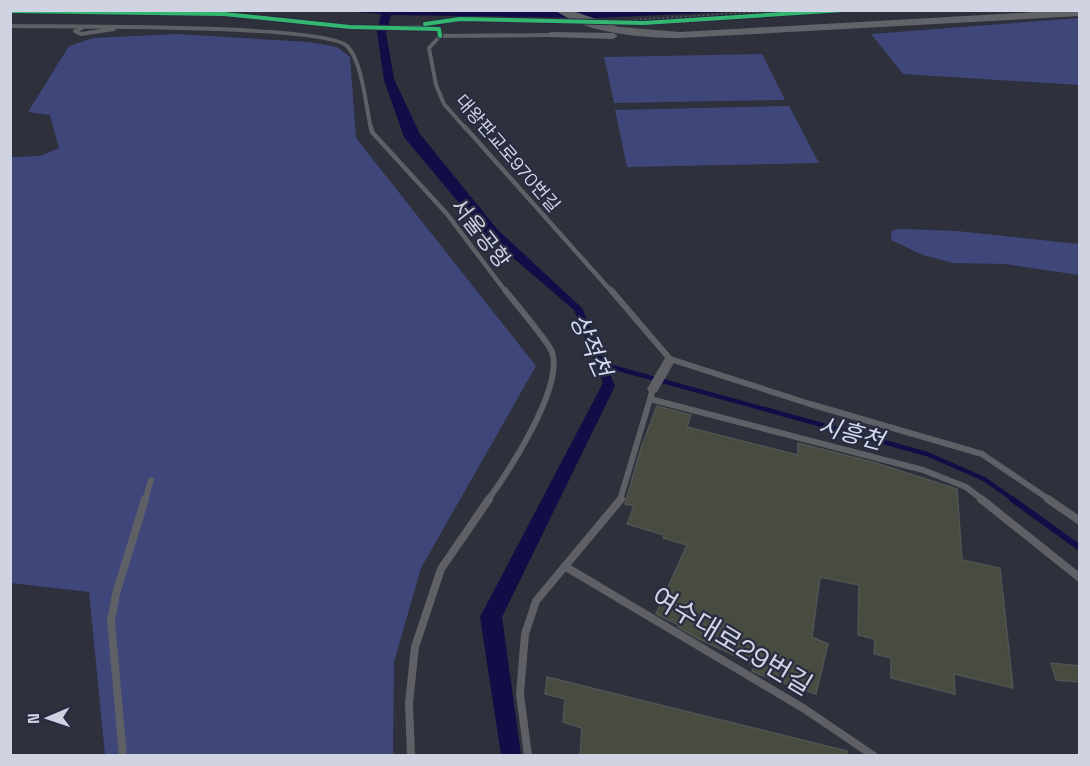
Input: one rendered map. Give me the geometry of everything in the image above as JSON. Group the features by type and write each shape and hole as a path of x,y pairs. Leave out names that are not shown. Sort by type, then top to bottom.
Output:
{"main road":[{"path":"560,10 590,24 613,31 643,35"},
{"path":"552,35 590,37 643,35 953,22 1080,13"},
{"path":"552,35 586,31 590,24"}],"street":[{"path":"10,11 224,14 350,27 439,29 440,36"},
{"path":"651,394 669,360"}],"lane":[{"name":"서울공항","path":"10,26 126,27 304,34 346,44 355,56 372,132 447,214 552,352 554,377 547,400 496,489 441,569 414,647 410,703 411,756"},
{"path":"88,26 75,31 81,34 99,33 126,27"},
{"path":"440,36 552,35"},
{"name":"대왕판교로970번길","path":"440,36 429,48 436,85 444,104 669,360"},
{"path":"669,360 982,454 1080,521"},
{"path":"528,756 520,694 525,634 536,601 620,502 651,394 758,429 923,470 966,487 1080,578"},
{"path":"123,756 111,621 116,594 151,480"},
{"name":"여수대로29번길","path":"566,567 802,708 874,756"}],"path":[{"path":"627,20 644,23 794,12"}],"shaded area":[{"path":"1079,18 1079,85 903,74 871,34"},
{"path":"177,34 309,42 337,47 350,57 356,138 536,366 421,568 394,662 393,755 105,755 89,592 11,583 11,157 40,156 59,148 50,115 28,112 69,46 93,38"},
{"path":"762,54 785,100 614,103 604,57"},
{"path":"789,106 819,163 627,167 615,110"},
{"path":"892,230 957,231 1079,244 1079,275 1005,264 953,263 923,255 891,240"}],"water":[{"name":"상적천","path":"344,11 747,11 596,18 391,15 386,33 394,79 420,134 497,229 582,308 615,386 502,617 521,755 501,755 480,617 603,383 574,310 483,232 404,137 384,80 377,32 381,14"}],"building":[{"path":"657,406 691,415 687,427 798,455 798,443 876,463 957,489 962,560 1000,568 1013,688 954,674 955,694 891,678 891,658 874,654 875,639 858,635 859,585 820,577 812,637 828,644 816,694 752,671 755,665 699,639 678,627 679,625 656,614 687,545 663,538 664,535 627,524 634,506 625,504 641,448"},
{"path":"1051,663 1080,666 1080,682 1056,680"},
{"path":"547,677 847,751 847,756 580,756 582,728 563,722 565,699 545,694"}],"waterway":[{"name":"시흥천","path":"601,364 927,454 984,479 1014,500"},
{"name":"시흥천","path":"1012,499 1080,548"}],"cycle path":[{"path":"425,24 446,19 644,23 844,10"},
{"path":"10,11 224,14 350,27 422,27 439,29 440,36"}]}
